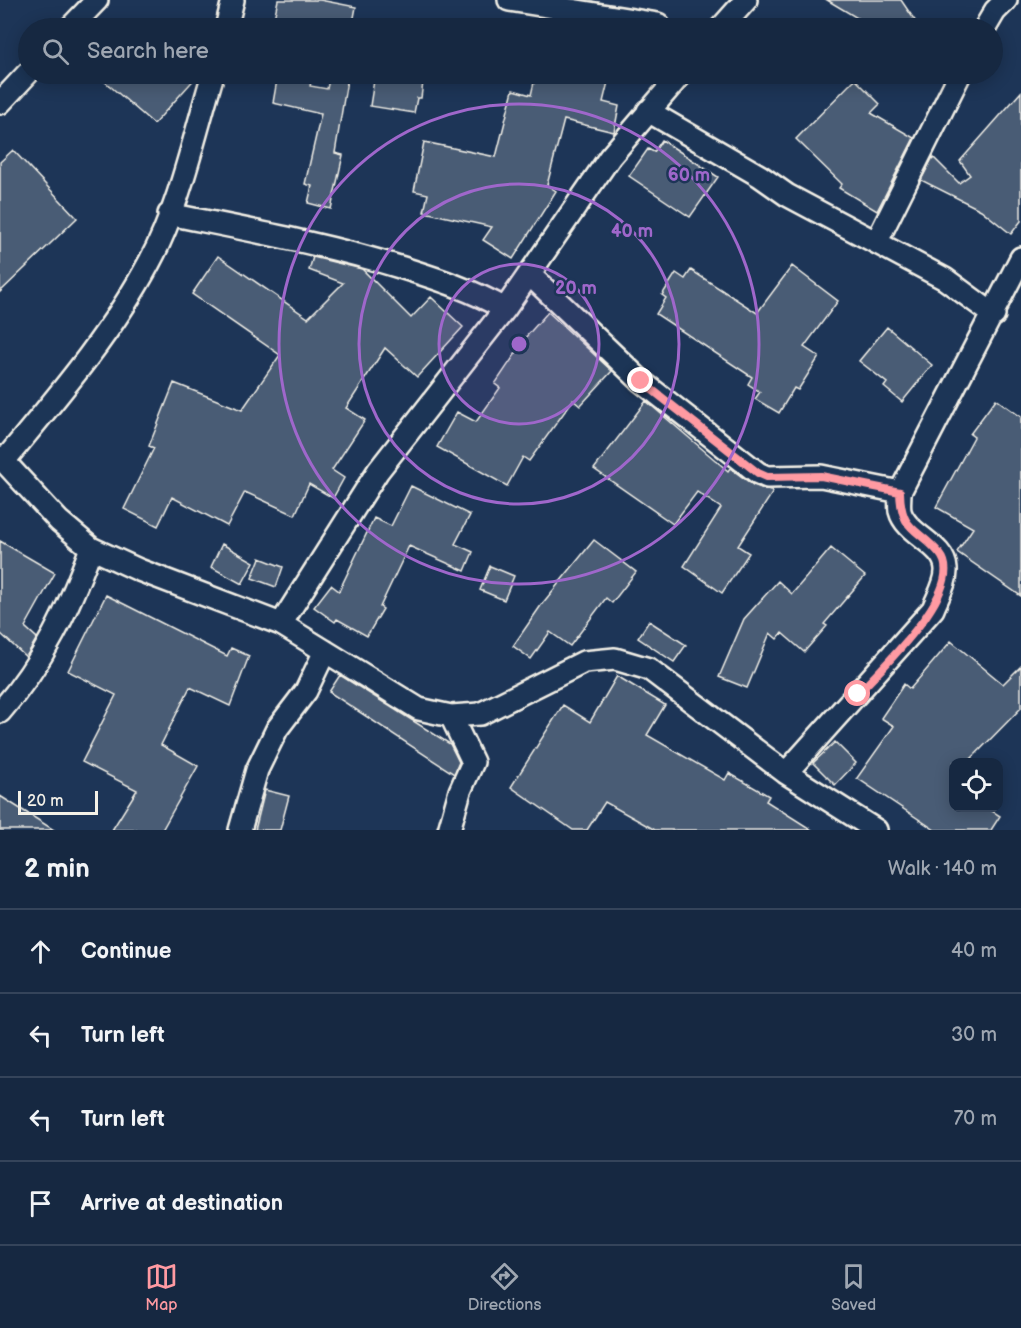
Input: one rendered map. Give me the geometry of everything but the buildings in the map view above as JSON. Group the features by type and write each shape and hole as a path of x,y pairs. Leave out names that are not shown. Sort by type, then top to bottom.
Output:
{"street":[{"path":"80,18 97,0"},
{"path":"228,18 233,0"},
{"path":"508,0 620,18"},
{"path":"730,18 746,0"},
{"path":"991,18 1006,0"},
{"path":"0,103 18,84"},
{"path":"210,84 169,214 150,262 91,356 2,459 59,521 92,548 139,570 280,624 419,709 450,716 480,714 584,662 615,659 649,669 786,773 876,830"},
{"path":"280,624 378,471 505,309 610,157 672,84"},
{"path":"877,241 955,84"},
{"path":"648,111 760,176 787,195 945,279 994,315"},
{"path":"169,214 339,248 454,284 481,295 505,309"},
{"path":"786,773 933,609 945,580 946,566 941,555 906,523 900,511 900,492 994,315 1021,258"},
{"path":"529,274 641,381 758,473 767,477 821,476 900,492"},
{"path":"0,712 24,684 70,607 92,548"},
{"path":"240,830 262,760 277,729 306,691 325,651"},
{"path":"449,830 460,791 473,762 450,716"}],"route":[{"path":"641,381 728,451 767,477 821,476 900,492 900,511 906,523 941,555 946,566 945,580 933,609 858,694"}]}
